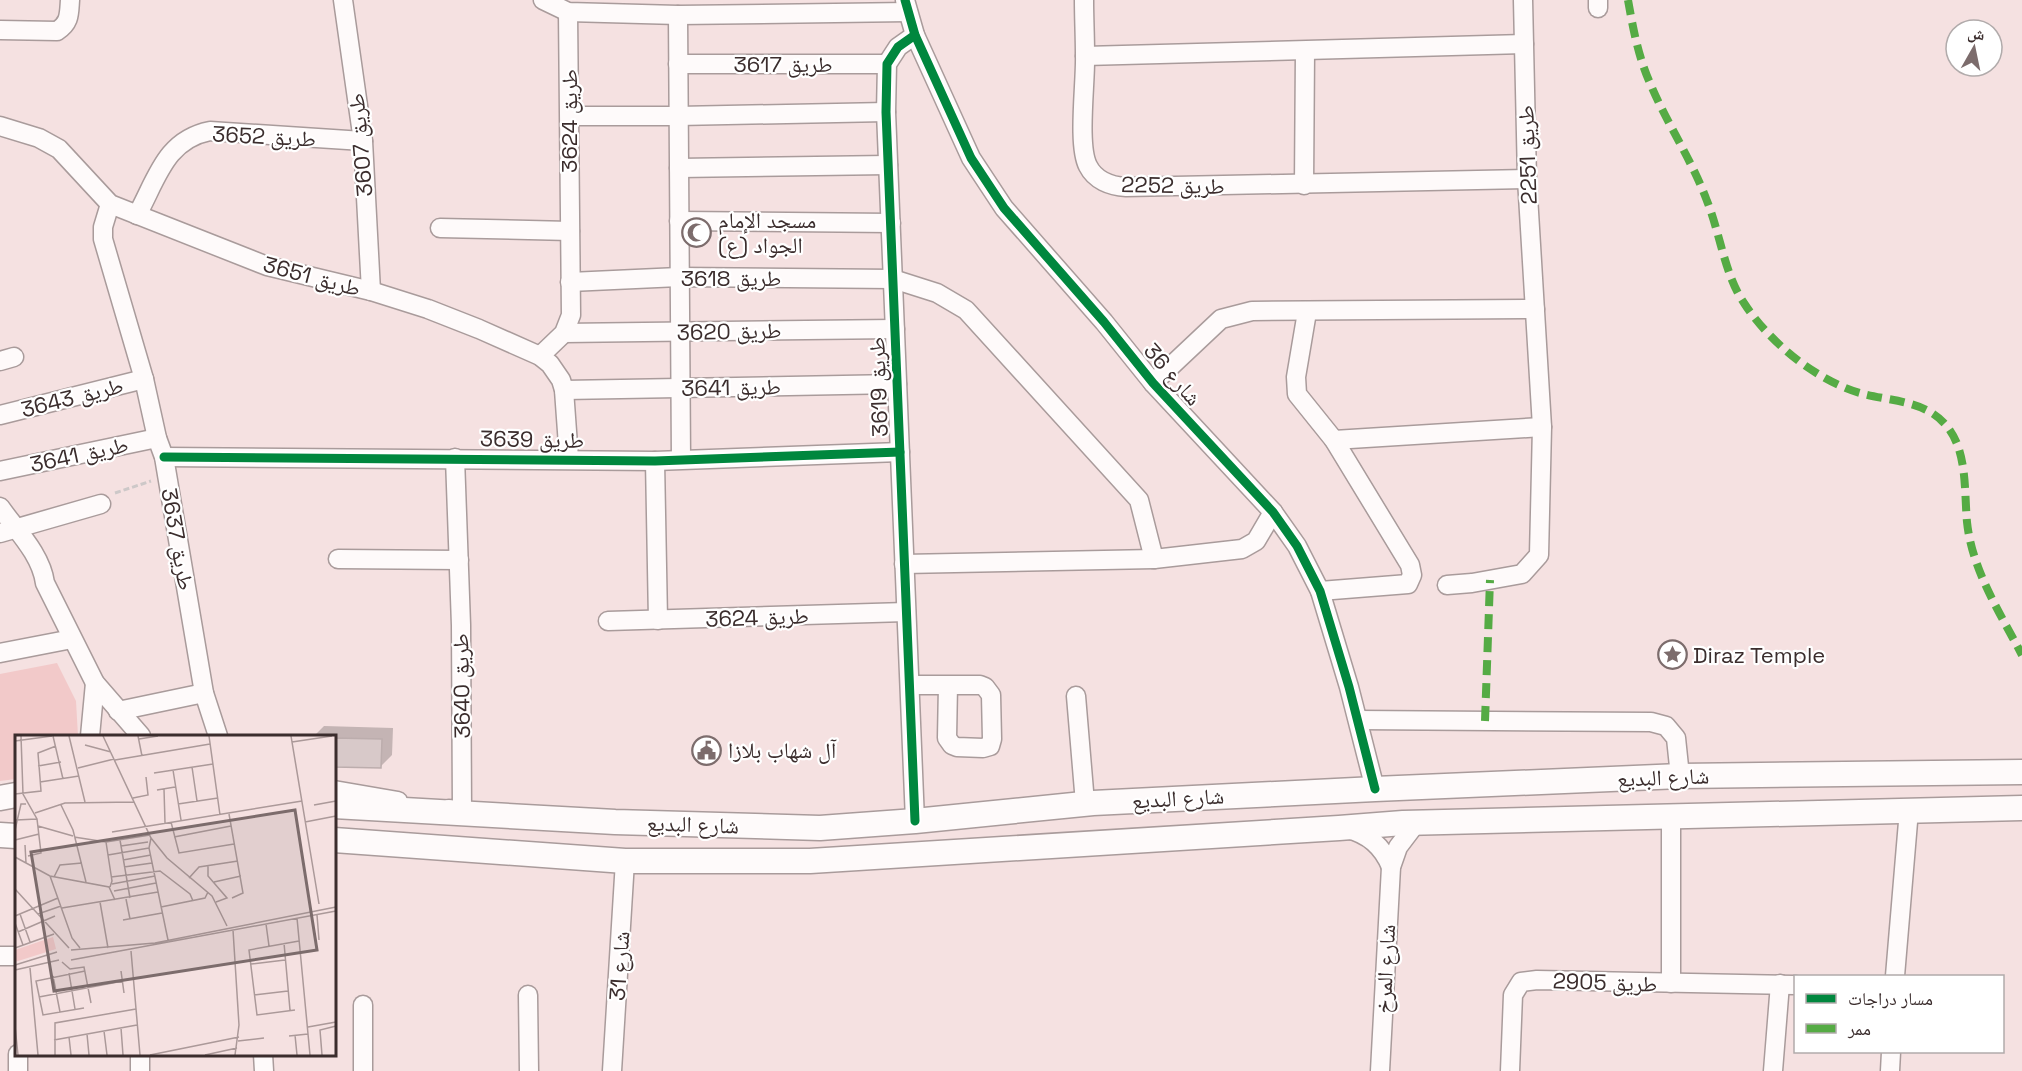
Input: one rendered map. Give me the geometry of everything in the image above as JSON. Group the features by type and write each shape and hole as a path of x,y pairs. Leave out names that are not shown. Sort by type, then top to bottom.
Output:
{"main road":[{"name":"شارع البديع","path":"336,806 615,822 820,828 915,821 1085,803 1375,789 1680,776 2022,772"},
{"path":"0,798 15,795"},
{"name":"شارع البديع","path":"336,840 625,861 810,861 1416,822 2022,808"},
{"path":"0,835 15,836"}],"street":[{"path":"0,30 57,31 69,20 70,0"},
{"name":"طريق 3607","path":"343,0 363,141 371,291"},
{"path":"543,0 568,12 678,15 907,6"},
{"name":"طريق 2252","path":"1084,0 1083,149 1091,171 1103,182 1126,187 1527,179"},
{"name":"طريق 2251","path":"1447,585 1522,574 1539,555 1542,427 1527,179 1523,0"},
{"name":"شارع 36","path":"907,6 915,35 971,158 1004,208 1104,322 1153,383 1274,512 1297,546 1320,591 1358,720 1375,789"},
{"name":"طريق 3624","path":"564,333 571,315 568,12"},
{"path":"678,15 681,459"},
{"path":"887,64 898,47 915,35"},
{"path":"1085,56 1524,44"},
{"path":"1304,185 1305,51"},
{"name":"طريق 3617","path":"678,64 887,64"},
{"name":"طريق 3619","path":"887,64 886,112 915,821"},
{"path":"570,116 886,112"},
{"name":"طريق 3651","path":"0,126 39,138 59,149 110,204 267,266 371,291 448,316 540,356 550,364 561,380 564,390 569,459"},
{"name":"طريق 3652","path":"137,215 173,150 185,139 198,134 210,131 363,141"},
{"path":"679,168 888,165"},
{"name":"طريق 3637","path":"110,204 103,227 103,240 144,379 164,457 204,693 218,735"},
{"path":"679,221 891,223"},
{"path":"440,228 570,231"},
{"name":"طريق 3618","path":"570,282 679,277 893,279 937,293 966,310 1139,500 1154,559"},
{"path":"1153,383 1221,319 1252,311 1535,309"},
{"path":"1307,312 1296,376 1297,394 1334,440 1410,565 1412,575 1408,584 1320,591"},
{"name":"طريق 3620","path":"564,333 895,329"},
{"path":"540,356 564,333"},
{"name":"طريق 3643","path":"0,415 144,379"},
{"name":"طريق 3641","path":"564,390 897,384"},
{"path":"1334,440 1542,427"},
{"name":"طريق 3641","path":"0,471 158,438"},
{"name":"طريق 3639","path":"164,457 655,461 900,452"},
{"name":"طريق 3640","path":"455,458 459,560 462,812"},
{"path":"655,461 658,620"},
{"path":"8,531 101,504"},
{"path":"0,507 8,531 18,543 34,572 45,583 95,683 140,735"},
{"path":"904,564 1154,559 1242,549 1256,541 1274,512"},
{"path":"338,559 459,560"},
{"name":"طريق 3624","path":"608,621 906,612"},
{"path":"0,653 72,639"},
{"path":"90,735 95,683"},
{"path":"910,685 948,685"},
{"path":"118,711 204,693"},
{"path":"1076,696 1085,803"},
{"path":"1358,720 1651,722 1666,726 1676,738 1680,776"},
{"path":"336,790 462,812"},
{"path":"1895,975 1909,810"},
{"path":"1671,817 1671,983"},
{"name":"شارع المرخ","path":"1380,1071 1391,867 1398,847 1416,822"},
{"path":"1340,828 1359,832 1376,842 1391,867"},
{"name":"شارع 31","path":"612,1071 625,861"},
{"name":"طريق 2905","path":"1510,1071 1514,995 1521,982 1537,980 1787,984 1773,1071"},
{"path":"528,996 529,1071"},
{"path":"363,1005 363,1071"},
{"path":"1890,1071 1891,1053"},
{"path":"140,1071 141,1056"},
{"path":"263,1056 264,1071"}],"path":[{"path":"101,504 111,495 167,476"}],"shaded area":[{"path":"57,663 76,701 78,735 15,735 15,779 0,781 0,674"}],"building":[{"path":"336,738 382,739 381,768 336,767"}],"marked path":[{"path":"1628,0 1642,63 1701,186 1737,292 1769,335 1800,362 1837,384 1852,390 1905,402 1926,410 1936,415 1952,433 1961,457 1967,522 1975,557 1988,591 2022,655"},
{"path":"1485,721 1490,580"}],"cycle path":[{"path":"905,0 915,35 971,158 1004,208 1104,322 1153,383 1273,512 1297,546 1320,591 1349,687 1375,789"},
{"path":"915,35 898,47 887,64 886,112 915,821"},
{"path":"164,457 655,461 900,452"}],"place":[{"name":"مسجد الإمام الجواد (ع)","path":"697,233"},
{"name":"Diraz Temple","path":"1672,655"},
{"name":"آل شهاب بلازا","path":"707,750"}]}
